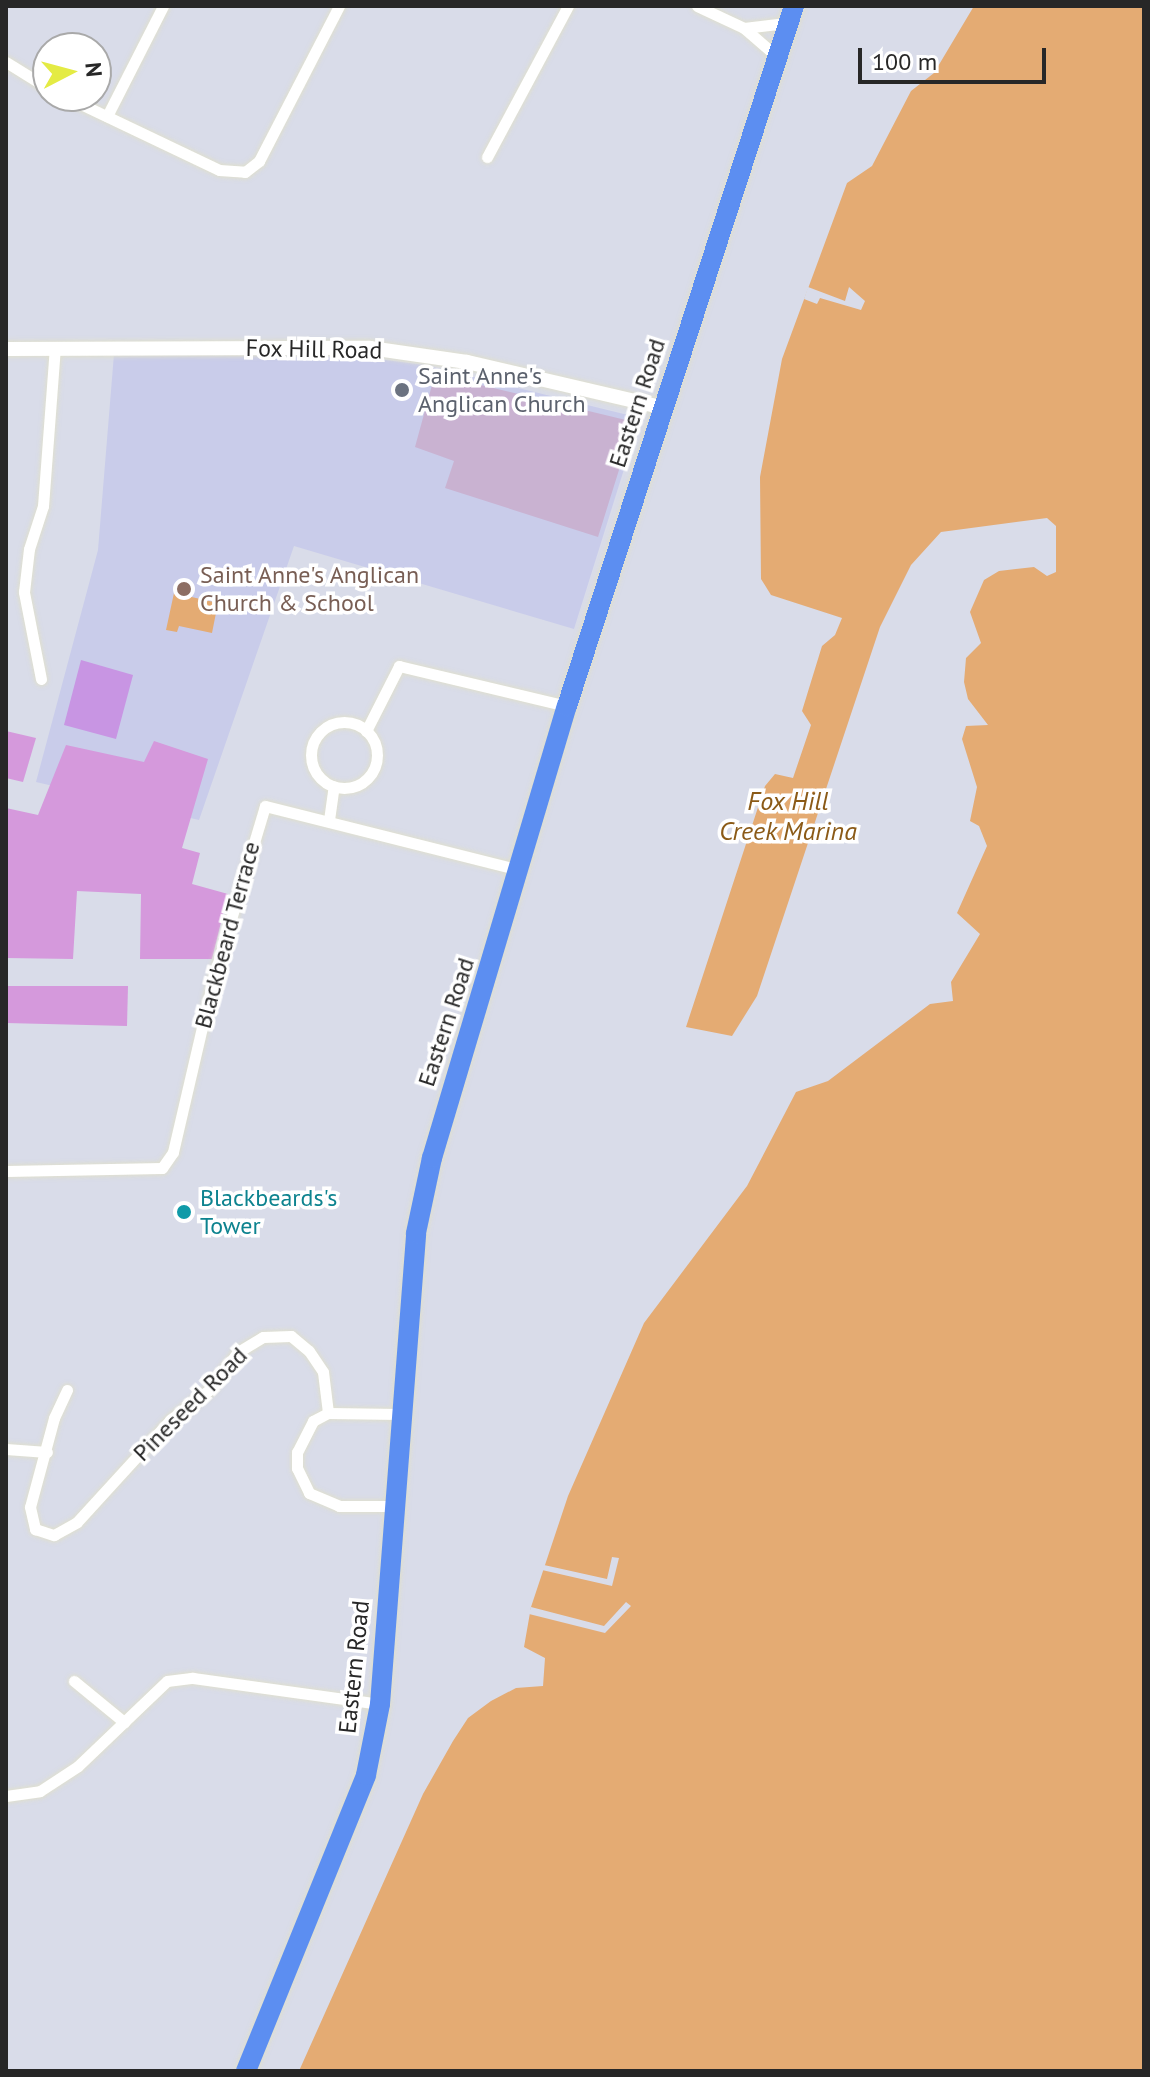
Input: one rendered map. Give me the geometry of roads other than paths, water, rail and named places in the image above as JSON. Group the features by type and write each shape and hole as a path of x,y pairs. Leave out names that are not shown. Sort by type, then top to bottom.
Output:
{"highway":[{"name":"Eastern Road","path":"246,2071 366,1775 380,1704 416,1233 432,1158 567,706 790,14"}],"main road":[{"name":"Fox Hill Road","path":"6,349 381,349 467,362 664,408"}],"street":[{"path":"107,116 163,6"},
{"path":"98,112 219,170 245,172 259,161 339,6"},
{"path":"487,157 568,6"},
{"path":"697,6 744,28 775,55"},
{"path":"744,28 790,14"},
{"path":"6,62 32,78"},
{"path":"41,679 24,592 29,549 43,506 55,348"},
{"path":"366,731 399,666 567,706"},
{"path":"336,723 366,731 376,750 372,771 356,785 334,786 317,774 313,743 336,723"},
{"path":"329,820 334,786"},
{"name":"Blackbeard Terrace","path":"6,1171 162,1168 173,1152 214,976 259,814 273,805 520,870"},
{"name":"Pineseed Road","path":"67,1390 54,1418 30,1507 35,1529 54,1535 77,1522 170,1420 209,1390 238,1352 263,1337 291,1336 309,1351 323,1372 328,1413"},
{"path":"395,1506 339,1506 309,1493 297,1468 297,1452 313,1421 328,1413 400,1414"},
{"path":"6,1449 47,1452"},
{"path":"6,1796 40,1791 78,1766 167,1681 193,1678 380,1704"},
{"path":"74,1681 124,1722"}],"water":[{"name":"Fox Hill Creek Marina","path":"974,6 1144,6 1144,2071 299,2071 423,1794 453,1741 468,1718 491,1701 516,1688 543,1686 545,1658 524,1647 531,1607 568,1496 644,1323 747,1186 796,1092 828,1081 930,1004 953,1001 951,982 980,934 957,913 987,846 979,826 970,821 977,787 962,739 966,726 988,725 968,699 964,682 966,658 981,643 970,612 984,580 999,571 1034,567 1047,576 1056,572 1056,526 1047,518 941,532 911,565 880,627 757,996 732,1036 686,1027 765,786 775,774 793,778 811,725 802,711 822,646 835,635 842,618 771,595 761,579 760,477 782,359 847,183 872,166 911,91 934,73"},
{"path":"174,593 218,603 212,633 179,626 177,632 166,630"}],"place":[{"name":"Saint Anne's Anglican Church","path":"402,390"},
{"name":"Saint Anne's Anglican Church & School","path":"184,589"},
{"name":"Blackbeards's Tower","path":"184,1212"}]}
